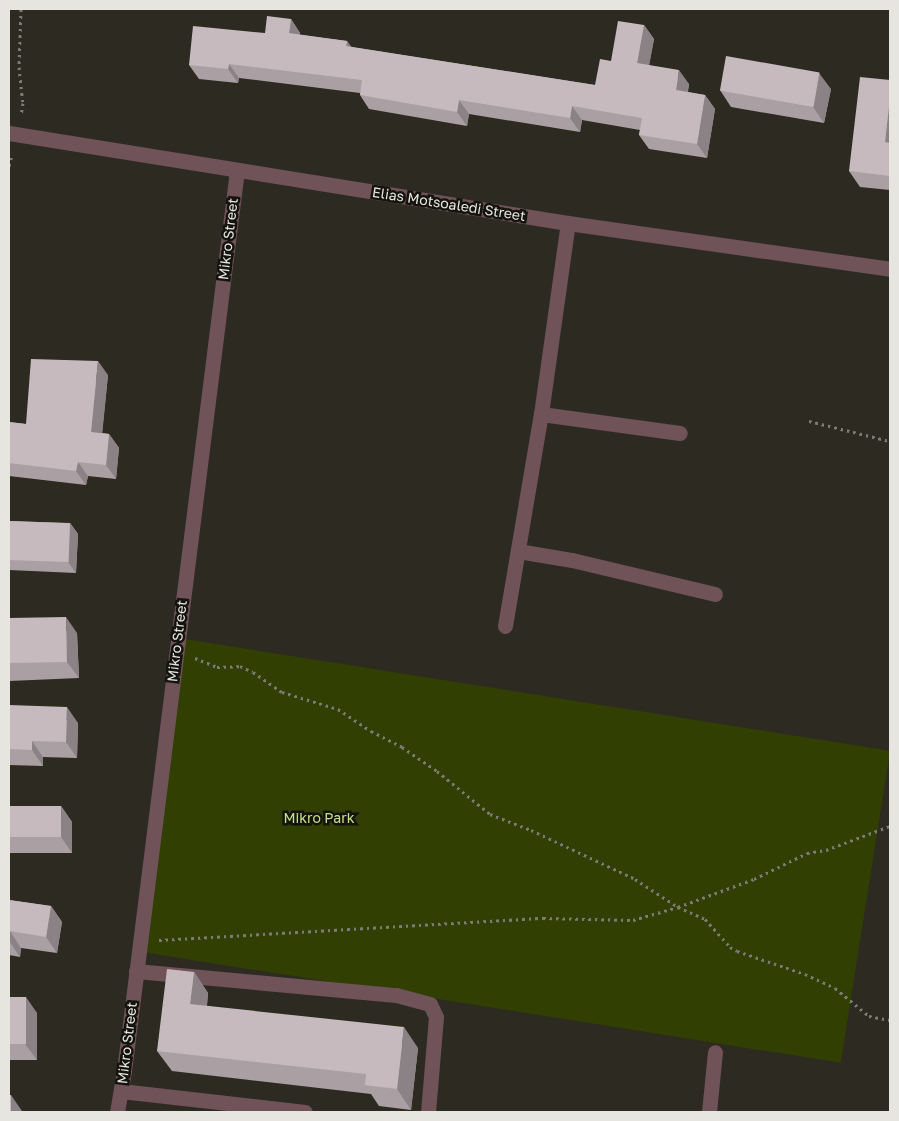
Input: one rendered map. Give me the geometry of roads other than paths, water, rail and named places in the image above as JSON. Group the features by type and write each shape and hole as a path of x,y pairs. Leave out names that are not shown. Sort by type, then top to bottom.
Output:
{"street":[{"name":"Elias Motsoaledi Street","path":"14,134 568,223 890,269"},
{"name":"Mikro Street","path":"117,1112 237,170"},
{"path":"505,626 541,414 568,223"},
{"path":"541,414 680,433"},
{"path":"518,551 572,560 715,594"},
{"path":"136,971 396,995 430,1004 436,1017 428,1112"},
{"path":"709,1112 715,1052"},
{"path":"121,1091 305,1112"}],"park label":[{"name":"Mikro Park","path":"319,818"}]}
